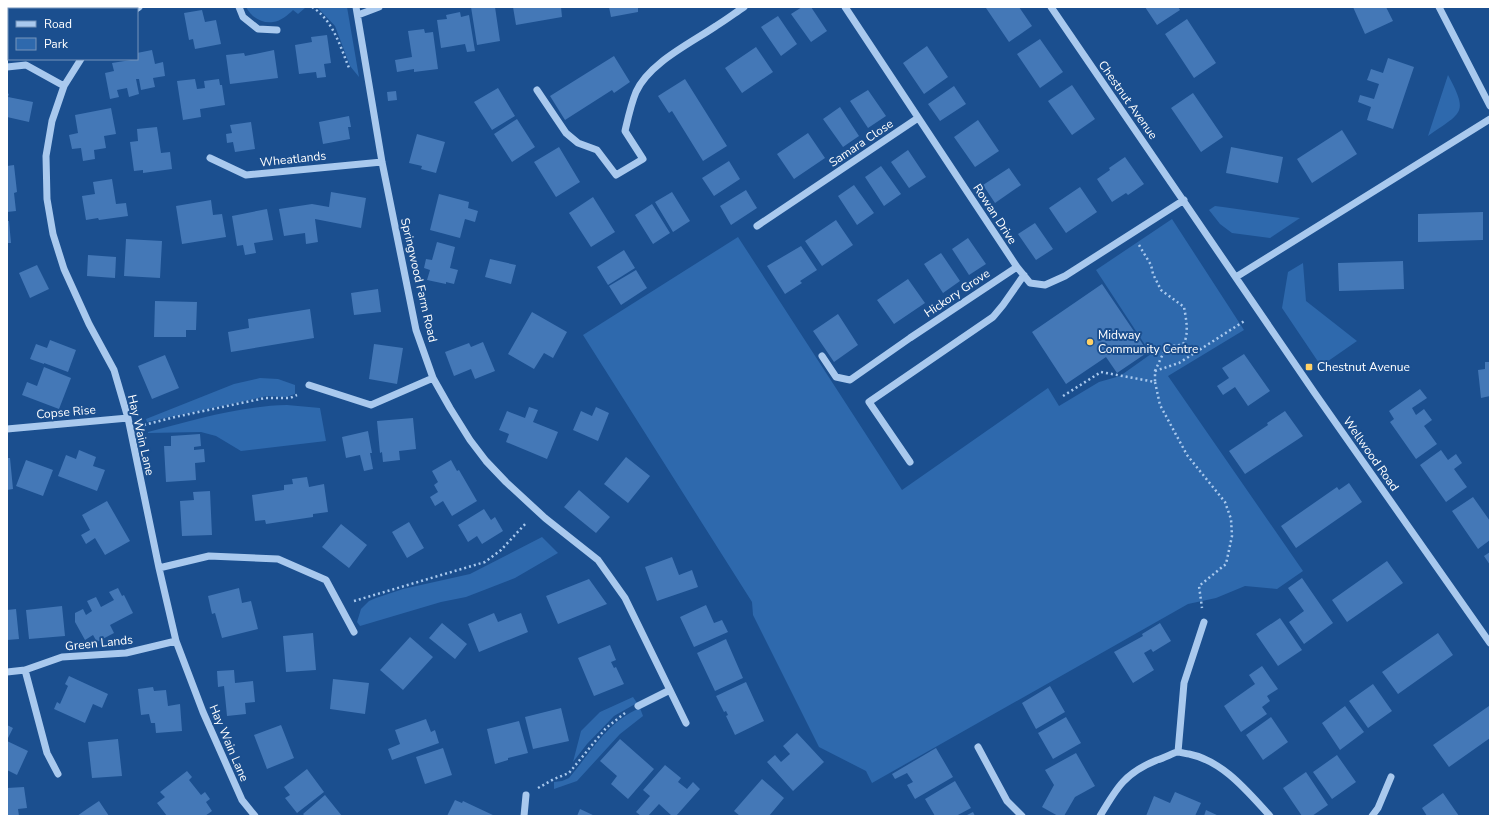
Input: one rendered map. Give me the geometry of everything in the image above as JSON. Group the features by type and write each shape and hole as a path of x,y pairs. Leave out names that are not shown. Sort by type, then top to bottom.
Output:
{"street":[{"path":"239,7 242,17 258,29 278,30"},
{"name":"Springwood Farm Road","path":"356,7 382,162 416,330 433,378 454,414 486,461 506,482 538,511 598,560 625,598 686,724"},
{"path":"358,15 379,7"},
{"path":"537,90 566,132 578,143 597,150 616,175 643,159 625,131 628,115 637,91 650,73 673,53 717,26 744,7"},
{"name":"Rowan Drive","path":"845,7 1017,267 1030,283 1045,285 1065,276 1184,200"},
{"name":"Chestnut Avenue","path":"1051,7 1236,277"},
{"path":"1439,7 1490,106"},
{"name":"Hay Wain Lane","path":"80,60 64,86 52,121 46,156 47,199 53,234 64,269 89,324 114,370 128,418 159,568 176,640 203,712 242,800 255,816"},
{"path":"7,67 26,66 64,86"},
{"name":"Samara Close","path":"757,226 918,118"},
{"path":"1236,277 1490,119"},
{"name":"Wheatlands","path":"210,158 246,175 382,162"},
{"name":"Hickory Grove","path":"822,356 836,377 850,380 1017,267"},
{"path":"910,462 869,402 993,317 1024,276"},
{"name":"Wellwood Road","path":"1236,277 1314,392 1490,643"},
{"path":"309,385 371,404 433,378"},
{"name":"Copse Rise","path":"7,429 128,418"},
{"path":"159,568 209,556 278,559 326,580 354,632"},
{"path":"1178,752 1184,683 1204,622"},
{"name":"Green Lands","path":"7,672 25,670 62,657 126,653 176,640"},
{"path":"25,670 46,753 58,774"},
{"path":"638,706 670,690"},
{"path":"978,747 1007,801 1022,816"},
{"path":"1100,816 1117,788 1128,776 1151,763 1178,752 1203,757 1221,769 1244,787 1270,816"},
{"path":"1372,816 1378,808 1391,777"},
{"path":"524,816 526,795"}],"path":[{"path":"312,7 318,11 333,28 350,70"},
{"path":"1132,234 1151,265 1153,274 1161,290 1184,307 1185,312 1187,338 1184,343 1177,346 1167,345 1155,371 1155,382 1160,405 1188,455 1225,502 1231,519 1232,536 1226,564 1199,586 1204,622"},
{"path":"1155,371 1179,362 1260,311"},
{"path":"1063,396 1101,372 1155,382"},
{"path":"130,429 175,417 265,398 290,398 297,395 309,385"},
{"path":"340,605 485,562 501,550 538,511"},
{"path":"526,795 554,779 569,773 606,728 621,715 638,706"}],"green space":[{"path":"246,7 305,8 298,14 293,10 282,19 265,22 254,17"},
{"path":"317,7 347,7 359,77 350,66 335,26"},
{"path":"1448,75 1459,98 1459,111 1448,122 1428,136"},
{"path":"1215,206 1300,218 1270,238 1232,233 1220,224 1209,210"},
{"path":"1172,219 1244,330 1168,376 1303,571 1277,589 1245,586 1216,598 1188,604 872,783 866,771 819,747 753,615 752,602 583,335 738,237 902,490 1048,388 1059,406 1099,382 1120,376 1151,354 1096,270"},
{"path":"1303,263 1306,301 1357,341 1321,366 1282,308 1288,272"},
{"path":"260,378 278,379 295,385 295,394 286,397 267,396 147,422 146,419 234,384"},
{"path":"287,405 320,408 326,441 241,451 216,436 201,432 148,433 217,414 252,408"},
{"path":"542,537 558,553 515,578 466,597 441,602 360,626 357,622 361,609 369,601 403,589 470,574"},
{"path":"633,697 637,703 614,716 587,744 573,762 581,731 600,712"},
{"path":"640,708 643,716 620,734 577,781 554,789 554,782 569,778 609,729 628,714"}],"building":[{"path":"51,7 73,7 73,8"},
{"path":"471,7 495,7 500,41 477,45"},
{"path":"513,7 561,7 562,17 516,25"},
{"path":"609,7 638,7 638,12 611,17"},
{"path":"802,7 811,7 827,31 811,42 791,14"},
{"path":"1019,7 1032,26 1009,42 986,8"},
{"path":"1145,7 1178,7 1180,10 1157,25"},
{"path":"1353,7 1386,7 1393,21 1365,34"},
{"path":"202,10 205,22 216,20 221,44 195,49 193,39 189,40 184,13"},
{"path":"460,12 461,17 469,15 475,51 467,52 465,44 441,48 437,20 447,19 446,15"},
{"path":"778,16 797,44 781,56 761,27"},
{"path":"1187,19 1216,63 1194,78 1165,34"},
{"path":"424,29 425,33 433,32 438,69 414,72 414,69 397,72 395,60 412,57 408,31"},
{"path":"327,35 331,63 324,64 326,77 317,78 316,72 299,74 295,45 312,42 311,37"},
{"path":"1040,39 1063,72 1040,88 1017,54"},
{"path":"927,46 948,77 924,94 903,63"},
{"path":"756,47 773,72 742,93 725,68"},
{"path":"152,50 155,64 163,62 165,76 153,78 155,87 141,90 139,79 136,79 139,94 129,97 127,88 117,90 119,97 110,99 105,73 114,71 112,63 138,60 138,53"},
{"path":"274,50 278,78 230,84 226,55 244,53 245,56"},
{"path":"614,56 630,82 614,93 612,90 565,120 550,96"},
{"path":"1388,58 1414,67 1393,129 1367,120 1371,107 1358,102 1360,95 1374,99 1379,84 1367,80 1371,69 1383,73"},
{"path":"195,79 197,89 205,88 204,81 219,79 220,85 222,85 225,105 200,109 201,117 183,120 177,81"},
{"path":"685,79 727,146 703,161 672,111 669,113 658,96"},
{"path":"1072,85 1095,119 1072,135 1048,101"},
{"path":"954,86 966,104 940,121 928,104"},
{"path":"498,88 515,116 492,130 474,102"},
{"path":"868,90 886,116 868,128 850,101"},
{"path":"396,91 397,100 388,101 387,92"},
{"path":"7,93 9,94 8,97 33,102 29,122 7,117"},
{"path":"1193,93 1223,137 1201,152 1171,108"},
{"path":"840,107 859,136 843,147 823,119"},
{"path":"111,108 116,134 104,136 106,148 94,150 95,159 83,161 81,148 72,149 69,135 78,133 75,115"},
{"path":"349,116 351,127 348,127 350,139 323,144 319,122"},
{"path":"517,119 535,147 512,162 494,134"},
{"path":"978,120 999,151 975,167 954,137"},
{"path":"251,122 255,149 235,152 233,142 227,143 226,134 232,133 230,125"},
{"path":"157,127 161,153 170,152 172,169 143,173 143,170 134,171 130,142 138,141 137,129"},
{"path":"1342,130 1357,154 1312,183 1297,159"},
{"path":"808,133 825,158 794,179 777,154"},
{"path":"417,134 445,142 436,173 421,169 422,166 409,163"},
{"path":"559,147 580,182 556,197 534,162"},
{"path":"1231,147 1283,157 1278,183 1226,173"},
{"path":"908,150 926,177 909,188 891,162"},
{"path":"1125,157 1144,184 1128,195 1126,193 1112,202 1097,179 1110,170 1109,168"},
{"path":"729,161 740,179 714,196 702,178"},
{"path":"14,165 17,192 14,193 16,211 7,212 7,166"},
{"path":"881,166 901,194 884,206 865,177"},
{"path":"1009,168 1021,185 995,203 983,185"},
{"path":"112,179 116,204 126,203 128,216 99,220 98,218 86,220 82,196 95,194 93,182"},
{"path":"854,185 874,213 857,225 838,196"},
{"path":"1080,187 1097,212 1066,233 1049,208"},
{"path":"746,190 757,208 731,225 720,206"},
{"path":"331,192 366,198 361,228 315,219 318,242 306,244 305,233 284,236 279,209 312,204 329,207"},
{"path":"672,192 690,221 673,232 655,202"},
{"path":"439,194 469,202 468,208 478,211 475,222 465,219 460,238 430,230"},
{"path":"593,197 615,232 591,247 569,213"},
{"path":"211,200 213,215 222,214 226,237 182,244 176,206"},
{"path":"652,204 670,233 653,244 635,215"},
{"path":"267,209 273,240 254,243 256,253 245,255 243,245 237,246 232,216"},
{"path":"1483,212 1483,240 1418,242 1418,214"},
{"path":"836,220 853,245 822,266 805,241"},
{"path":"7,221 9,221 11,243 7,243"},
{"path":"1035,223 1053,249 1036,260 1018,234"},
{"path":"968,238 986,264 969,275 952,249"},
{"path":"126,239 162,241 160,278 124,276"},
{"path":"437,242 455,247 450,268 458,270 454,284 427,280 430,270 424,268 426,259 432,260"},
{"path":"801,246 817,270 800,281 802,283 785,294 767,266"},
{"path":"624,250 635,268 608,285 597,267"},
{"path":"941,253 960,281 943,293 924,264"},
{"path":"88,255 116,257 115,278 87,276"},
{"path":"490,259 516,265 511,284 485,277"},
{"path":"1403,261 1404,289 1339,291 1338,263"},
{"path":"37,265 49,289 30,298 19,273"},
{"path":"636,270 647,288 621,305 609,286"},
{"path":"908,279 925,303 894,324 877,300"},
{"name":"Midway Community Centre","path":"1102,284 1148,352 1117,373 1106,357 1066,384 1032,332"},
{"path":"378,289 381,312 354,315 351,293"},
{"path":"155,301 197,302 196,330 186,330 186,337 154,337"},
{"path":"310,309 314,338 231,352 228,332 249,328 248,319"},
{"path":"532,312 567,332 553,358 544,353 534,369 508,354"},
{"path":"838,314 858,345 834,362 813,331"},
{"path":"50,340 76,350 68,372 30,359 36,344 47,348"},
{"path":"483,342 495,371 475,379 471,369 454,376 445,352 469,343 471,347"},
{"path":"374,344 403,348 397,384 369,379"},
{"path":"1244,354 1270,391 1248,406 1235,387 1223,395 1217,386 1229,378 1222,368"},
{"path":"165,355 179,388 152,399 138,366"},
{"path":"1485,362 1490,362 1490,396 1481,398 1478,370 1485,369"},
{"path":"44,367 71,378 59,409 22,395 27,382 37,386"},
{"path":"1420,389 1427,398 1412,408 1416,415 1424,409 1432,420 1424,426 1437,444 1416,459 1390,422 1394,419 1389,411"},
{"path":"529,407 538,410 533,422 558,432 547,459 506,442 509,434 499,430 507,411 525,418"},
{"path":"596,407 609,413 598,441 573,430 581,411 592,416"},
{"path":"1285,411 1303,436 1245,474 1229,451 1268,425 1267,423"},
{"path":"413,418 416,449 399,451 400,460 383,462 382,452 380,453 377,421"},
{"path":"368,431 373,469 364,471 360,455 346,458 342,437"},
{"path":"200,434 201,446 194,447 194,450 204,449 205,462 195,463 196,480 166,482 164,446 171,446 171,436"},
{"path":"79,450 96,457 93,466 105,470 97,491 58,476 66,455 76,459"},
{"path":"1441,450 1448,460 1456,454 1462,463 1454,469 1467,487 1446,502 1420,465"},
{"path":"626,457 650,476 628,503 604,484"},
{"path":"7,458 10,458 13,489 7,490"},
{"path":"26,460 53,470 43,496 16,486"},
{"path":"451,460 457,471 459,470 477,501 452,516 443,501 435,506 430,497 438,492 434,485 438,482 432,471"},
{"path":"307,477 309,487 324,484 328,512 313,514 313,517 266,524 265,520 255,521 252,495 284,490 284,485 293,484 292,479"},
{"path":"1349,483 1362,502 1296,548 1281,526 1337,487 1339,490"},
{"path":"579,490 610,517 596,533 564,507"},
{"path":"210,491 212,535 182,536 180,501 194,500 193,492"},
{"path":"1473,497 1490,521 1490,540 1478,549 1452,511"},
{"path":"107,501 130,541 105,555 95,538 86,544 81,535 90,530 82,515"},
{"path":"484,509 491,520 495,517 503,531 482,544 477,536 468,542 458,525"},
{"path":"409,522 424,548 407,558 392,532"},
{"path":"341,524 367,545 349,568 322,547"},
{"path":"1490,552 1490,565 1484,556"},
{"path":"672,557 679,575 692,570 698,587 657,601 645,567"},
{"path":"1387,561 1403,583 1347,622 1332,600"},
{"path":"1302,578 1333,623 1304,644 1289,622 1304,611 1288,588"},
{"path":"589,579 607,604 558,624 546,596"},
{"path":"118,588 122,596 124,595 133,613 110,625 114,633 97,642 93,635 85,640 75,622 75,613 83,609 86,615 92,611 87,601 96,597 101,607 114,600 109,592"},
{"path":"239,588 242,603 251,601 258,629 222,638 215,613 212,614 208,596"},
{"path":"706,605 714,623 722,620 728,632 694,647 680,617"},
{"path":"62,606 65,636 29,639 26,610"},
{"path":"16,609 19,639 7,640 7,610"},
{"path":"494,613 498,622 521,613 528,632 479,652 468,624"},
{"path":"1280,618 1302,650 1278,666 1256,634"},
{"path":"442,623 467,644 455,659 429,638"},
{"path":"1160,623 1171,641 1153,652 1151,649 1144,653 1154,670 1133,683 1114,652 1143,636 1142,634"},
{"path":"313,633 316,670 286,672 283,636"},
{"path":"1438,633 1453,655 1398,694 1382,672"},
{"path":"410,637 433,657 403,690 380,670"},
{"path":"726,639 743,678 715,691 697,653"},
{"path":"610,645 616,660 611,662 614,668 616,667 624,684 594,696 578,658"},
{"path":"1262,666 1278,689 1267,696 1270,701 1262,707 1267,714 1241,732 1224,706 1255,684 1249,675"},
{"path":"234,670 235,683 253,681 255,702 245,703 246,714 227,716 224,686 218,687 217,671"},
{"path":"69,676 108,694 102,708 93,704 85,723 54,709 57,702 60,704 68,686 65,684"},
{"path":"333,679 369,683 365,714 330,709"},
{"path":"746,682 764,721 735,735 726,716 728,715 726,711 724,712 716,696"},
{"path":"1373,684 1392,711 1368,728 1349,701"},
{"path":"1050,686 1065,712 1036,729 1022,703"},
{"path":"153,687 154,691 166,690 168,706 180,704 182,731 156,733 155,723 151,723 149,714 141,715 138,689"},
{"path":"1345,706 1364,732 1340,750 1322,723"},
{"path":"1489,706 1490,738 1449,767 1433,745"},
{"path":"561,708 569,741 533,749 525,717"},
{"path":"1066,717 1081,743 1053,759 1038,733"},
{"path":"1271,717 1288,742 1263,760 1246,735"},
{"path":"426,719 431,732 435,730 439,743 392,760 388,749 400,744 395,730"},
{"path":"519,721 528,753 508,758 508,760 495,764 487,729"},
{"path":"7,725 13,728 7,740"},
{"path":"281,725 294,758 267,769 254,735"},
{"path":"797,733 824,762 793,791 767,762 775,755 781,762 790,754 783,746"},
{"path":"118,739 122,776 92,778 88,742"},
{"path":"620,739 654,769 628,799 611,784 617,776 600,761"},
{"path":"7,741 28,751 17,775 7,770"},
{"path":"443,748 452,775 425,784 416,757"},
{"path":"936,748 953,777 915,799 907,785 913,782 907,773 895,779 892,774"},
{"path":"1076,753 1095,786 1075,797 1064,816 1058,816 1042,807 1054,785 1045,770"},
{"path":"1337,755 1356,782 1332,799 1313,772"},
{"path":"665,765 681,778 678,782 687,789 693,782 700,789 676,816 672,816 659,804 648,816 641,816 636,812 650,796 643,790"},
{"path":"307,769 324,792 297,813 285,798 290,795 284,787"},
{"path":"187,771 192,777 189,780 201,795 205,792 210,799 206,802 212,811 205,816 167,816 157,803 165,797 160,792"},
{"path":"1306,772 1328,805 1312,816 1302,816 1283,788"},
{"path":"762,779 784,798 769,816 740,816 734,811"},
{"path":"955,781 971,808 956,816 935,816 925,799"},
{"path":"24,787 27,808 18,809 19,816 7,816 7,788"},
{"path":"1175,792 1201,803 1195,816 1146,816 1154,796 1170,803"},
{"path":"1443,793 1459,816 1427,816 1422,808"},
{"path":"325,795 342,816 305,816 303,814"},
{"path":"455,800 462,803 463,801 495,816 447,816"},
{"path":"99,801 109,816 77,816 87,809"},
{"path":"580,809 595,816 577,816"},
{"path":"1206,810 1219,816 1204,816"},
{"path":"973,812 975,816 965,816"}],"place":[{"name":"Midway Community Centre","path":"1090,342"},
{"name":"Chestnut Avenue","path":"1309,367"}]}
